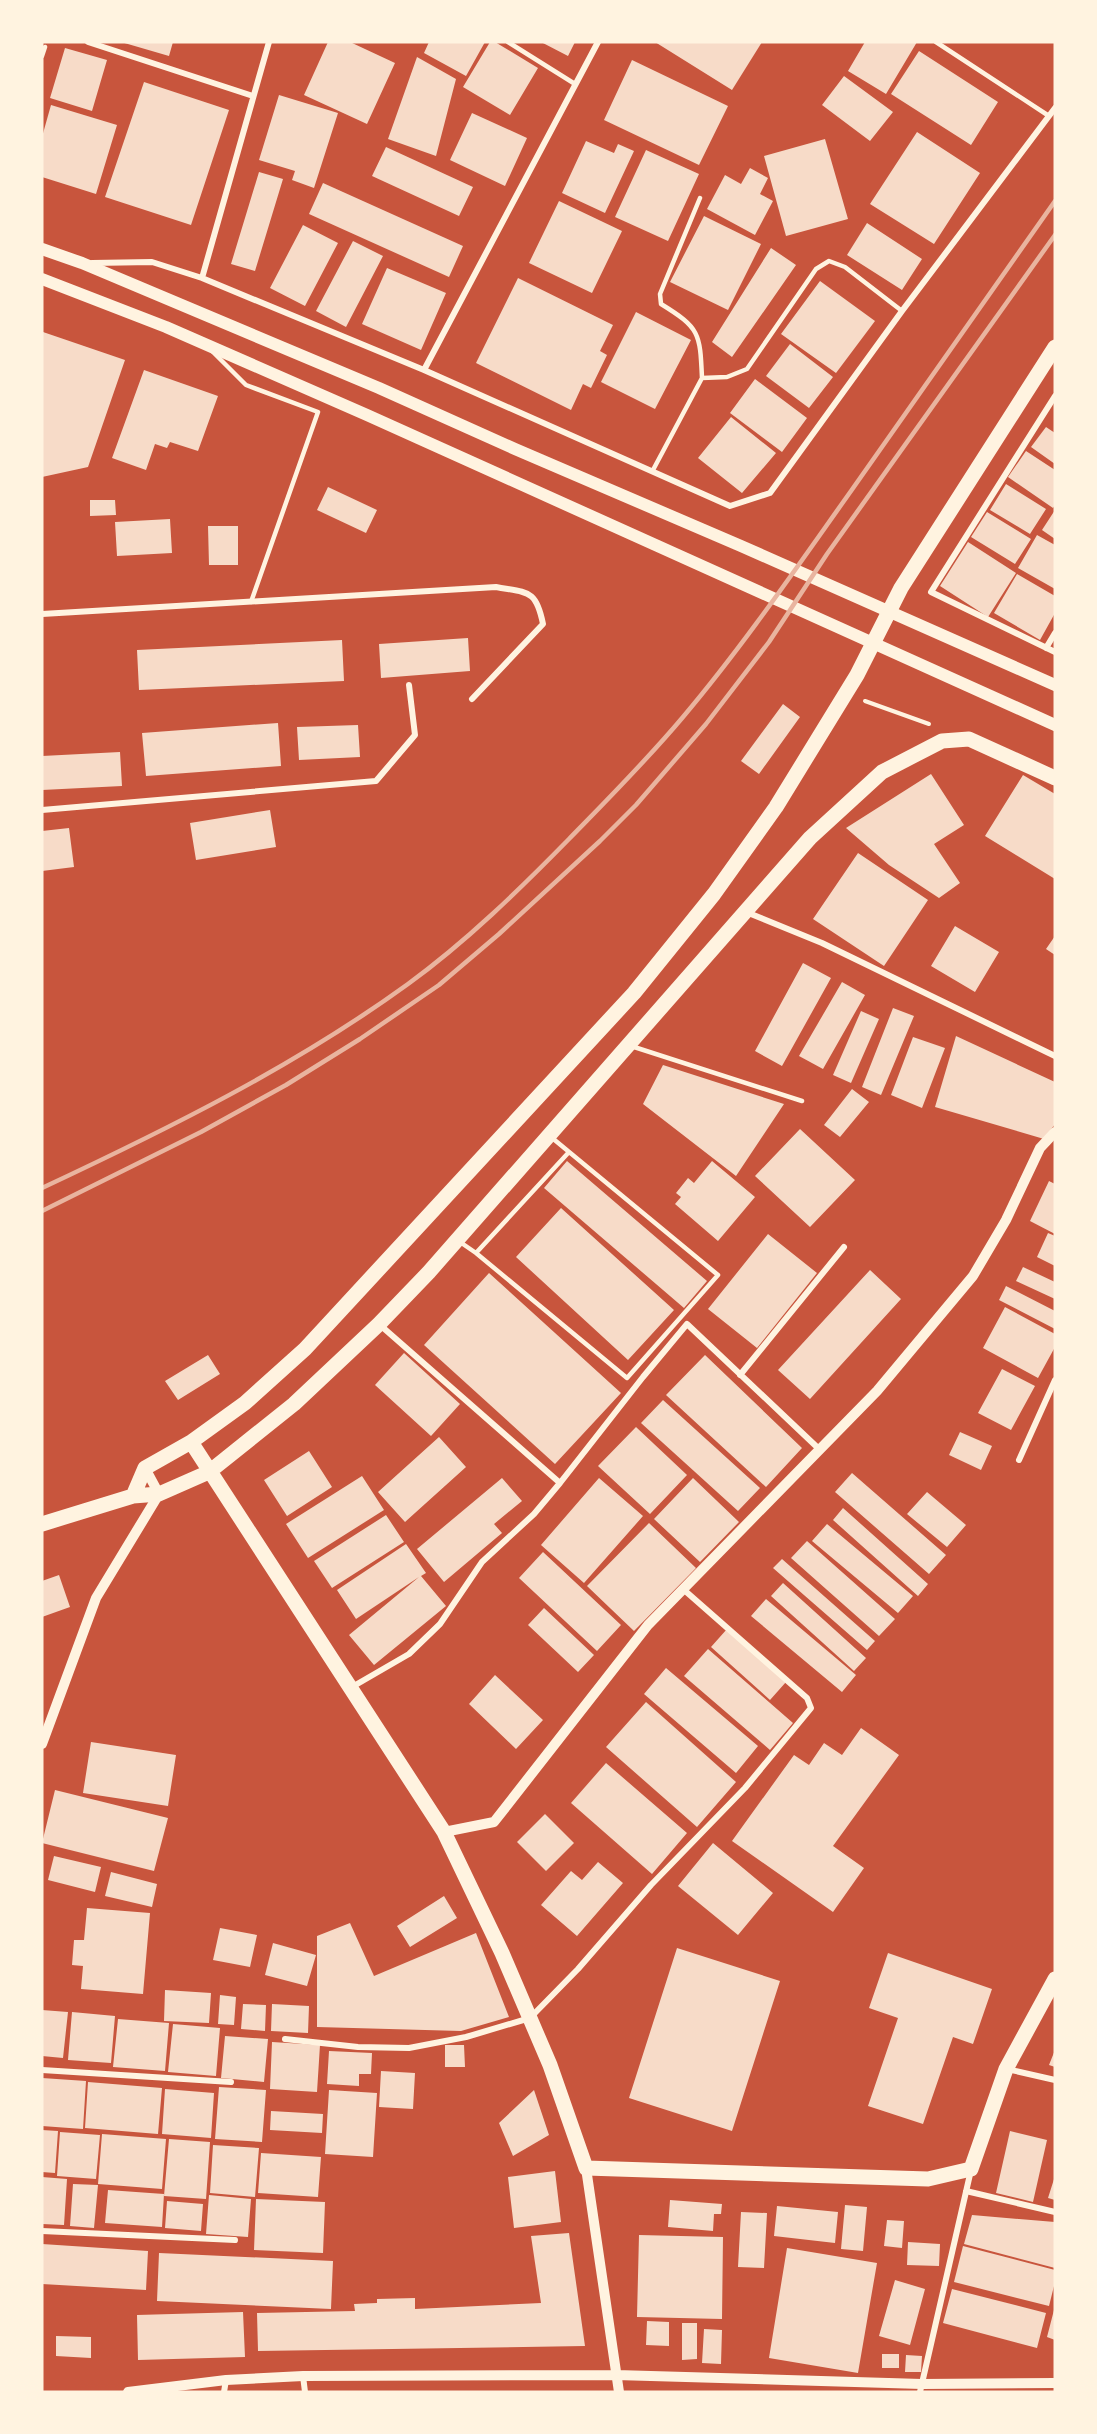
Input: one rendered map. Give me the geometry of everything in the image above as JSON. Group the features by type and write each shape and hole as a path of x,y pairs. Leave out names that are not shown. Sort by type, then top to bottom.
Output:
{"main road":[{"path":"42,249 82,263 379,388 1055,685"},
{"path":"42,279 166,327 367,414 1055,726"},
{"path":"133,1496 145,1468 191,1442 245,1403 305,1349 634,993 714,894 776,807 857,675 901,588 1055,347"},
{"path":"42,1524 133,1496 156,1501 209,1472 294,1404 379,1324 457,1240 810,838 882,772 942,741 969,739 1055,778"},
{"path":"191,1442 444,1832 502,1953 530,2018 550,2066 586,2168 928,2179 971,2169 1006,2069 1055,1979"}],"street":[{"path":"88,42 253,96"},
{"path":"202,278 269,42"},
{"path":"424,370 598,42"},
{"path":"82,263 152,262 202,278 424,370 730,506 770,493 902,311 1055,108"},
{"path":"1055,396 932,592 1055,652"},
{"path":"42,615 496,587 528,593 539,604 543,624 472,699"},
{"path":"1046,648 1055,633"},
{"path":"42,810 376,781 415,735 409,685"},
{"path":"745,912 822,943 1055,1056"},
{"path":"444,1832 494,1822 648,1625 818,1448 877,1391 973,1276 1006,1220 1040,1148 1055,1132"},
{"path":"740,1375 844,1247"},
{"path":"379,1324 560,1483"},
{"path":"351,1687 409,1654 440,1624 482,1562 534,1515 687,1324 818,1448"},
{"path":"1019,1460 1055,1380"},
{"path":"42,1744 96,1598 156,1501 145,1468"},
{"path":"285,2039 358,2047 409,2048 466,2037 530,2018 745,1788 811,1708 807,1698 683,1589"},
{"path":"1006,2069 1055,2080"},
{"path":"42,2070 231,2082"},
{"path":"586,2168 619,2392"},
{"path":"921,2388 971,2169"},
{"path":"966,2191 1055,2212"},
{"path":"42,2230 235,2240"},
{"path":"130,2392 226,2380 303,2376 616,2375 921,2388 1055,2383"},
{"path":"303,2376 305,2392"},
{"path":"224,2392 226,2380"}],"lane":[{"path":"508,42 575,84"},
{"path":"936,42 1050,116"},
{"path":"42,56 45,47"},
{"path":"652,470 702,378 700,342 688,320 662,304 660,294 700,198"},
{"path":"702,378 727,377 747,369 816,269 829,261 845,267 902,311"},
{"path":"205,345 246,385 318,412 251,602"},
{"path":"628,1045 802,1101"},
{"path":"457,1240 476,1253 627,1378 718,1275 550,1136"},
{"path":"476,1253 568,1152"}],"path":[{"path":"845,695 878,704 969,739"}],"building":[{"path":"121,42 173,42 169,56"},
{"path":"328,42 350,42 395,63 367,124 304,95"},
{"path":"429,42 485,42 466,76 424,53"},
{"path":"490,42 495,42 538,68 510,115 463,87"},
{"path":"541,42 575,42 568,56"},
{"path":"655,42 762,42 732,90"},
{"path":"865,42 917,42 886,94 848,71"},
{"path":"65,48 107,60 92,111 50,98"},
{"path":"919,51 998,102 971,145 891,94"},
{"path":"417,57 456,79 436,156 388,139"},
{"path":"632,60 728,106 699,165 604,120"},
{"path":"844,76 893,112 870,141 822,105"},
{"path":"144,82 229,110 191,225 105,197"},
{"path":"279,95 338,113 314,188 292,180 295,171 259,160"},
{"path":"51,105 117,125 96,194 42,177 42,137"},
{"path":"472,113 527,138 505,186 450,160"},
{"path":"917,132 980,173 934,244 870,204"},
{"path":"825,139 848,219 786,236 764,156"},
{"path":"586,141 614,153 618,144 634,151 605,213 562,193"},
{"path":"386,147 473,187 459,216 372,176"},
{"path":"646,150 699,174 668,241 615,217"},
{"path":"750,168 768,178 760,194 773,201 755,235 707,209 725,175 741,184"},
{"path":"259,172 283,179 255,271 231,264"},
{"path":"323,183 463,246 449,277 309,214"},
{"path":"559,201 622,231 592,293 529,263"},
{"path":"704,216 761,244 728,310 670,282"},
{"path":"867,223 922,259 902,290 847,255"},
{"path":"303,225 338,243 305,306 270,288"},
{"path":"353,241 383,256 346,327 316,311"},
{"path":"771,248 796,265 732,357 712,342"},
{"path":"387,268 446,293 421,350 362,324"},
{"path":"518,278 613,325 600,351 607,355 591,388 583,384 571,410 476,363"},
{"path":"820,281 875,321 836,373 781,334"},
{"path":"636,312 691,340 655,409 601,382"},
{"path":"43,332 125,360 88,467 42,477"},
{"path":"790,344 833,377 809,408 766,376"},
{"path":"144,370 218,396 198,451 170,442 167,448 155,444 146,470 112,458"},
{"path":"755,379 807,418 782,452 730,413"},
{"path":"731,417 776,453 742,493 698,458"},
{"path":"1046,427 1055,433 1055,464 1031,447"},
{"path":"1026,451 1055,470 1055,505 1053,508 1008,477"},
{"path":"1006,484 1046,509 1030,534 990,510"},
{"path":"328,487 377,510 366,533 317,510"},
{"path":"90,500 115,500 116,515 90,516"},
{"path":"1055,510 1055,539 1042,530"},
{"path":"987,512 1031,539 1015,564 971,537"},
{"path":"170,519 172,553 117,556 115,522"},
{"path":"208,526 238,526 238,565 209,565"},
{"path":"1037,535 1055,545 1055,589 1018,568"},
{"path":"968,542 1016,573 988,617 940,586"},
{"path":"1017,574 1055,596 1055,613 1040,640 994,613"},
{"path":"468,638 470,671 381,678 379,644"},
{"path":"342,640 344,681 139,690 137,650"},
{"path":"783,704 800,717 759,774 741,761"},
{"path":"278,723 281,766 146,776 142,733"},
{"path":"358,725 360,757 299,760 297,727"},
{"path":"120,752 122,786 42,790 42,756"},
{"path":"931,774 964,825 934,844 960,883 939,898 889,865 846,828"},
{"path":"1023,775 1055,794 1055,879 985,836"},
{"path":"270,810 276,847 196,860 190,823"},
{"path":"69,828 74,867 42,871 42,831"},
{"path":"858,853 928,900 884,966 813,919"},
{"path":"955,926 999,952 975,992 931,966"},
{"path":"1055,936 1055,955 1046,949"},
{"path":"803,963 831,978 782,1066 755,1051"},
{"path":"842,982 865,995 823,1069 799,1056"},
{"path":"893,1008 914,1016 881,1095 862,1087"},
{"path":"861,1011 879,1019 851,1083 833,1075"},
{"path":"956,1036 1055,1082 1055,1124 1044,1139 935,1107"},
{"path":"913,1037 945,1048 922,1108 891,1095"},
{"path":"663,1065 784,1104 736,1176 643,1104"},
{"path":"852,1089 869,1102 840,1137 824,1125"},
{"path":"800,1129 855,1180 810,1227 755,1176"},
{"path":"567,1161 707,1281 684,1308 544,1188"},
{"path":"712,1161 755,1197 718,1241 675,1204 681,1197 676,1193 688,1178 694,1183"},
{"path":"1049,1181 1055,1184 1055,1234 1030,1221"},
{"path":"561,1208 674,1310 628,1360 516,1257"},
{"path":"1048,1233 1055,1236 1055,1266 1037,1257"},
{"path":"768,1234 817,1273 757,1348 708,1309"},
{"path":"1023,1267 1055,1282 1055,1299 1016,1281"},
{"path":"870,1270 901,1299 810,1399 778,1370"},
{"path":"489,1273 621,1393 555,1464 424,1345"},
{"path":"1006,1286 1055,1311 1055,1329 999,1300"},
{"path":"1005,1307 1055,1334 1055,1347 1038,1378 983,1348"},
{"path":"404,1353 460,1404 431,1436 375,1385"},
{"path":"208,1355 220,1374 178,1400 165,1381"},
{"path":"705,1355 802,1448 766,1487 666,1395"},
{"path":"1002,1369 1035,1386 1011,1430 978,1413"},
{"path":"663,1400 760,1488 738,1511 641,1423"},
{"path":"636,1427 687,1475 650,1514 598,1466"},
{"path":"960,1432 992,1446 981,1470 949,1455"},
{"path":"439,1437 466,1467 405,1522 378,1492"},
{"path":"309,1451 332,1487 287,1516 264,1480"},
{"path":"852,1473 946,1555 929,1574 835,1492"},
{"path":"362,1476 384,1510 308,1558 286,1524"},
{"path":"502,1478 522,1501 494,1524 502,1533 444,1582 417,1549"},
{"path":"599,1478 643,1516 584,1583 541,1545"},
{"path":"693,1478 739,1522 700,1562 654,1519"},
{"path":"927,1492 966,1525 947,1547 907,1514"},
{"path":"843,1508 928,1584 918,1596 833,1520"},
{"path":"386,1515 404,1542 332,1588 314,1561"},
{"path":"649,1523 696,1568 634,1631 587,1586"},
{"path":"827,1524 913,1596 898,1613 812,1541"},
{"path":"807,1541 895,1619 879,1636 791,1558"},
{"path":"406,1544 426,1573 421,1576 446,1606 374,1665 349,1635 419,1577 356,1619 337,1590"},
{"path":"543,1552 621,1625 597,1651 519,1578"},
{"path":"782,1559 875,1641 867,1650 773,1568"},
{"path":"59,1575 70,1607 42,1617 42,1581"},
{"path":"783,1583 866,1658 854,1671 771,1596"},
{"path":"766,1599 856,1675 842,1692 751,1616"},
{"path":"544,1608 594,1655 578,1672 528,1625"},
{"path":"727,1629 786,1682 770,1700 711,1647"},
{"path":"708,1649 793,1723 770,1750 684,1676"},
{"path":"666,1668 758,1746 736,1773 644,1694"},
{"path":"495,1675 543,1720 516,1749 469,1704"},
{"path":"646,1702 736,1782 697,1827 606,1747"},
{"path":"861,1728 899,1755 833,1846 864,1868 833,1912 732,1841 794,1755 809,1765 824,1743 842,1755"},
{"path":"91,1742 176,1755 168,1806 83,1793"},
{"path":"606,1763 687,1833 652,1874 571,1803"},
{"path":"55,1790 168,1818 154,1871 42,1843"},
{"path":"545,1814 574,1843 546,1871 517,1842"},
{"path":"713,1843 773,1893 738,1935 678,1886"},
{"path":"54,1856 101,1867 95,1892 48,1880"},
{"path":"598,1862 623,1883 577,1936 541,1905 571,1871 582,1880"},
{"path":"111,1872 157,1884 152,1907 105,1896"},
{"path":"444,1896 457,1918 410,1947 397,1926"},
{"path":"87,1908 150,1913 143,1994 81,1989 83,1966 72,1965 74,1940 84,1940"},
{"path":"350,1923 374,1976 476,1933 509,2017 461,2031 317,2027 317,1936"},
{"path":"220,1928 257,1935 250,1967 213,1960"},
{"path":"273,1943 316,1955 307,1986 265,1975"},
{"path":"677,1948 780,1981 732,2131 629,2098"},
{"path":"888,1953 992,1989 973,2044 953,2037 923,2124 868,2106 898,2018 869,2008"},
{"path":"165,1990 211,1993 209,2023 164,2021"},
{"path":"220,1995 236,1997 234,2025 218,2024"},
{"path":"243,2004 266,2005 265,2031 241,2029"},
{"path":"272,2004 309,2006 308,2033 271,2031"},
{"path":"42,2010 68,2012 63,2058 42,2056"},
{"path":"72,2012 115,2016 111,2063 68,2060"},
{"path":"118,2019 169,2023 165,2071 113,2067"},
{"path":"173,2024 220,2028 216,2076 168,2072"},
{"path":"225,2036 268,2039 264,2082 221,2078"},
{"path":"272,2042 320,2045 317,2092 270,2089"},
{"path":"445,2045 464,2045 465,2067 445,2067"},
{"path":"1055,2050 1055,2067 1049,2065"},
{"path":"329,2051 372,2053 371,2074 359,2074 359,2086 327,2084"},
{"path":"381,2071 415,2073 413,2109 379,2107"},
{"path":"42,2078 86,2081 83,2129 42,2126"},
{"path":"88,2082 162,2088 158,2134 85,2128"},
{"path":"219,2087 266,2090 262,2142 215,2139"},
{"path":"165,2089 214,2093 211,2138 162,2134"},
{"path":"329,2090 377,2093 373,2157 325,2154"},
{"path":"534,2090 549,2135 513,2156 499,2123"},
{"path":"271,2111 323,2114 322,2133 270,2130"},
{"path":"42,2130 58,2131 55,2173 42,2172"},
{"path":"1010,2131 1047,2140 1033,2202 996,2193"},
{"path":"60,2132 100,2135 96,2179 57,2176"},
{"path":"102,2134 166,2139 162,2189 98,2184"},
{"path":"169,2139 210,2142 206,2199 164,2196"},
{"path":"213,2145 259,2148 255,2197 210,2193"},
{"path":"261,2153 321,2157 318,2197 258,2193"},
{"path":"555,2171 561,2222 514,2228 508,2177"},
{"path":"1055,2176 1055,2200 1048,2198"},
{"path":"42,2177 67,2179 64,2225 42,2224"},
{"path":"73,2184 98,2185 94,2228 70,2226"},
{"path":"108,2190 164,2194 162,2227 105,2223"},
{"path":"209,2195 251,2199 248,2237 206,2234"},
{"path":"256,2199 325,2202 323,2253 254,2250"},
{"path":"670,2200 722,2204 721,2214 714,2214 713,2231 668,2227"},
{"path":"167,2201 203,2204 201,2231 165,2228"},
{"path":"845,2205 867,2207 863,2251 841,2249"},
{"path":"777,2206 838,2212 835,2243 774,2236"},
{"path":"741,2212 767,2213 764,2268 738,2267"},
{"path":"972,2215 1055,2222 1055,2268 964,2244"},
{"path":"887,2220 904,2221 902,2248 884,2246"},
{"path":"569,2233 585,2346 258,2351 257,2313 355,2311 354,2304 377,2303 377,2299 415,2298 415,2309 541,2303 531,2236"},
{"path":"639,2235 723,2237 722,2319 637,2317"},
{"path":"908,2242 940,2244 939,2266 907,2265"},
{"path":"42,2244 148,2251 146,2290 42,2284"},
{"path":"963,2246 1055,2270 1055,2282 1049,2306 954,2282"},
{"path":"787,2248 877,2263 858,2373 769,2358"},
{"path":"159,2253 333,2261 331,2309 157,2301"},
{"path":"895,2280 925,2289 910,2345 879,2336"},
{"path":"952,2289 1046,2313 1037,2348 943,2323"},
{"path":"1055,2310 1055,2340 1047,2337"},
{"path":"243,2312 245,2357 138,2360 137,2315"},
{"path":"647,2321 669,2322 669,2346 646,2345"},
{"path":"682,2323 697,2323 697,2359 682,2360"},
{"path":"704,2329 722,2330 721,2364 702,2363"},
{"path":"56,2336 91,2337 91,2358 56,2356"},
{"path":"882,2354 899,2354 899,2368 882,2368"},
{"path":"906,2355 922,2356 921,2372 905,2372"}],"railway":[{"path":"42,1188 230,1095 321,1042 430,968 472,933 531,877 655,749 727,662 1055,201"},
{"path":"42,1211 201,1132 286,1085 360,1039 439,985 499,934 600,841 636,805 706,724 769,642 827,554 1055,235"}]}
